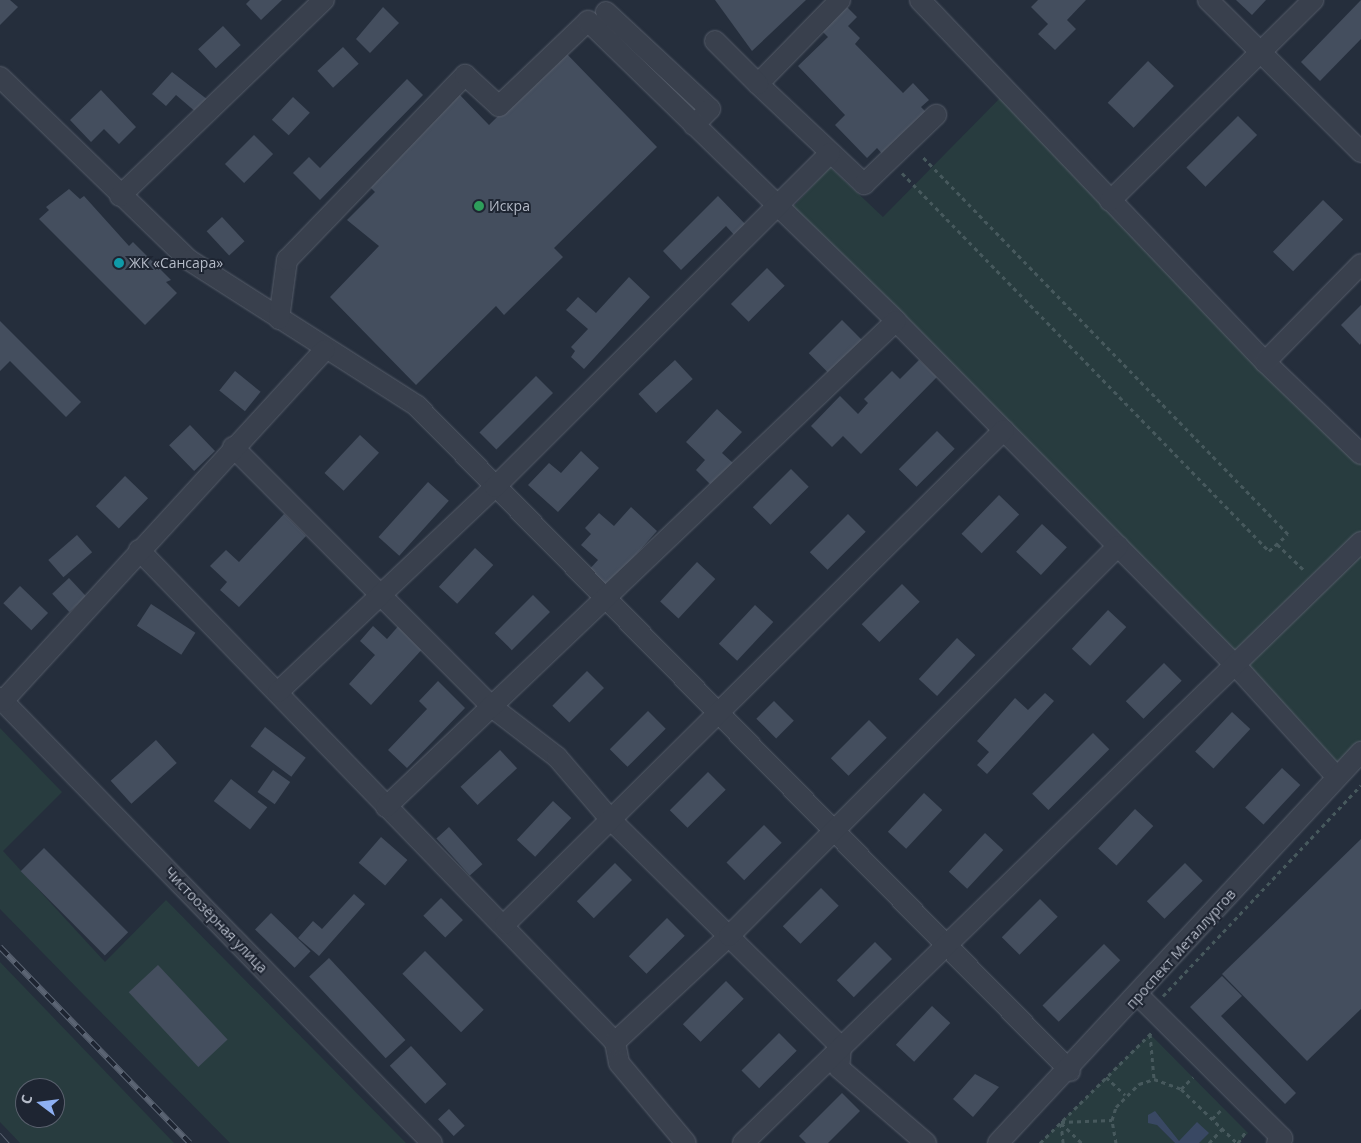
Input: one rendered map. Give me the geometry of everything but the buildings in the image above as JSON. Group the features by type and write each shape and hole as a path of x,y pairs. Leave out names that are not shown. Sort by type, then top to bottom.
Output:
{"street":[{"path":"120,196 324,0"},
{"path":"758,84 840,0"},
{"path":"920,0 1265,362 1361,454"},
{"path":"1208,0 1260,54 1361,152"},
{"path":"1110,201 1313,0"},
{"path":"606,12 710,109 694,125"},
{"path":"279,319 287,260 465,75 498,106 588,21 896,321 1004,430 1237,667 1336,776"},
{"path":"716,41 758,84 864,184 936,115"},
{"path":"0,77 120,196 189,260 325,350 416,406 606,598 944,948 1070,1071"},
{"path":"278,692 495,487 778,208 830,153"},
{"path":"1265,362 1361,264"},
{"path":"386,807 896,321"},
{"path":"2,699 233,447 325,350"},
{"path":"505,924 1004,430"},
{"path":"233,447 492,706 557,757 611,820 841,1047 840,1068 926,1143"},
{"path":"743,1143 1237,667 1361,542"},
{"path":"615,1042 729,936 830,830 1118,546"},
{"path":"139,550 278,692 386,807 505,924 615,1042 619,1063 686,1143"},
{"name":"Чистоозёрная улица","path":"2,699 432,1143"},
{"name":"проспект Металлургов","path":"998,1143 1070,1071 1336,776 1361,752"},
{"path":"1139,996 1282,1138 1277,1143"}],"path":[{"path":"889,160 1269,551 1288,534 908,141"},
{"path":"1277,544 1318,585"},
{"path":"1040,1143 1150,1034 1159,1016 1161,998 1361,785"},
{"path":"1150,1034 1156,1040"},
{"path":"1150,1034 1154,1079"},
{"path":"1187,1071 1199,1083"},
{"path":"1106,1077 1125,1095"},
{"path":"1181,1089 1193,1077"},
{"path":"1116,1143 1112,1120 1125,1095 1154,1079 1181,1089 1238,1143 1248,1133 1242,1127"},
{"path":"1217,1102 1229,1114"},
{"path":"1212,1119 1223,1108"},
{"path":"1061,1122 1112,1120"},
{"path":"1061,1122 1063,1143"},
{"path":"1061,1122 1082,1143"},
{"path":"1209,1143 1222,1129"}],"green space":[{"path":"1004,94 1361,458 1361,751 1342,769 792,208 830,167 883,217"},
{"path":"0,728 62,792 3,851 105,962 166,900 406,1143 230,1143 79,990 0,909"},
{"path":"0,962 174,1143 20,1143 0,1122"},
{"path":"1150,1034 1248,1133 1238,1143 1199,1143 1208,1133 1179,1141 1160,1121 1159,1114 1157,1125 1175,1143 1040,1143"}],"water":[{"path":"1155,1111 1179,1141 1197,1122 1209,1133 1199,1143 1175,1143 1157,1125 1148,1123 1148,1115"}],"tram line":[{"path":"0,1133 9,1143"}],"railway":[{"path":"0,947 190,1143"}],"place":[{"name":"Искра","path":"479,206"},
{"name":"ЖК «Сансара»","path":"119,263"}]}
